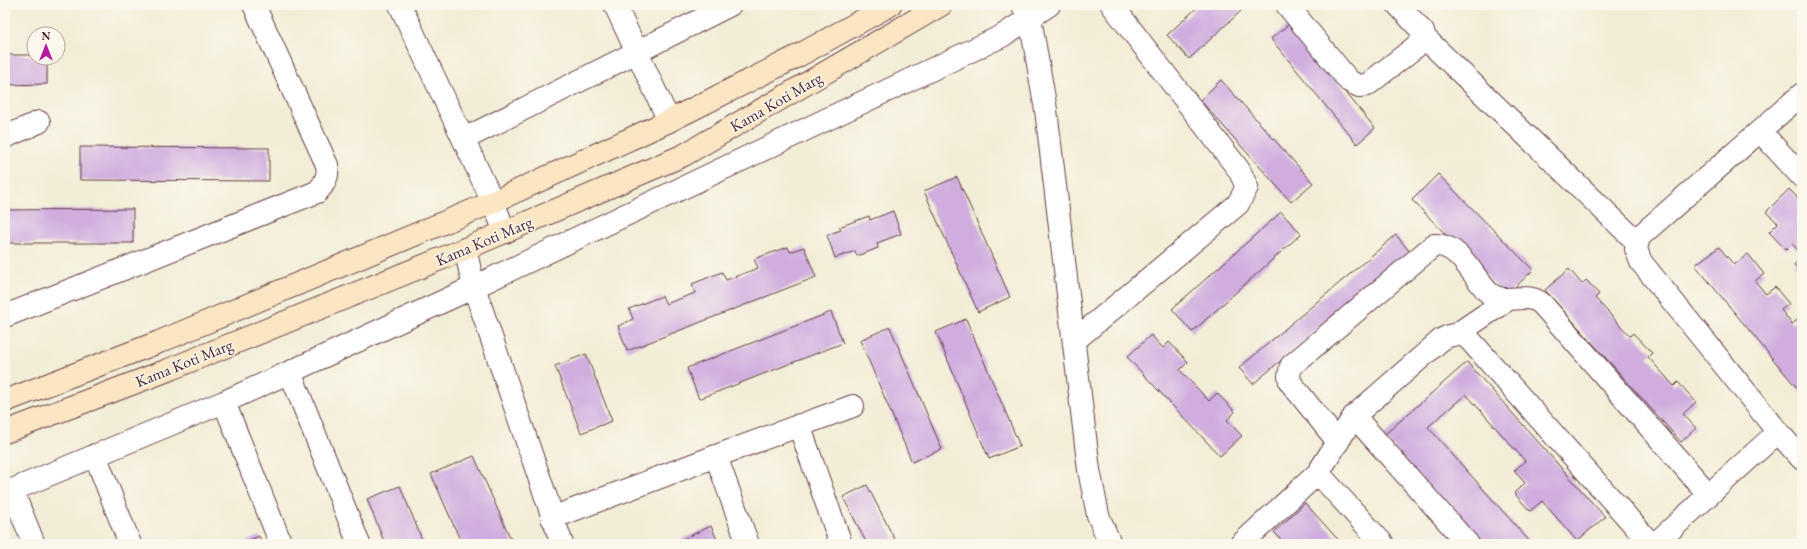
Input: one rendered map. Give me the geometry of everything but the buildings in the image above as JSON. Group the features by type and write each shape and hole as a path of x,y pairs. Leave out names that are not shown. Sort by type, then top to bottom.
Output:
{"street":[{"path":"5,316 317,192 323,186 328,172 327,165 254,5"},
{"path":"400,5 464,139 505,232"},
{"path":"615,5 669,120"},
{"path":"464,139 638,53 730,5"},
{"name":"Kama Koti Marg","path":"5,401 159,342 493,202 669,120 796,57 890,5"},
{"name":"Kama Koti Marg","path":"5,432 168,370 466,249 684,155 941,5"},
{"path":"34,544 8,491 224,402 474,287 1002,36 1026,12 1049,5"},
{"path":"1074,341 1238,204 1247,187 1239,170 1112,5"},
{"path":"1287,5 1349,81 1359,86 1367,85 1418,46 1424,38"},
{"path":"1398,5 1423,32 1424,38 1637,242"},
{"path":"1026,12 1046,110 1089,470 1098,515 1110,544"},
{"path":"1802,94 1640,237 1637,242 1637,255 1641,262 1778,432 1802,458"},
{"path":"5,137 39,122"},
{"path":"1760,131 1802,177"},
{"path":"1338,442 1290,382 1289,371 1291,366 1434,245 1443,245 1455,253 1489,292 1498,298 1507,300 1530,298 1542,304 1709,495"},
{"path":"466,249 474,287 562,544"},
{"path":"1457,334 1507,300"},
{"path":"1241,544 1318,473 1354,416 1441,340 1448,336 1463,334 1650,544"},
{"path":"290,372 360,544"},
{"path":"224,402 281,544"},
{"path":"552,518 853,406"},
{"path":"1354,416 1468,544"},
{"path":"799,426 841,544"},
{"path":"1656,544 1778,432"},
{"path":"95,455 130,544"},
{"path":"716,456 748,544"},
{"path":"1318,473 1383,544"}]}
